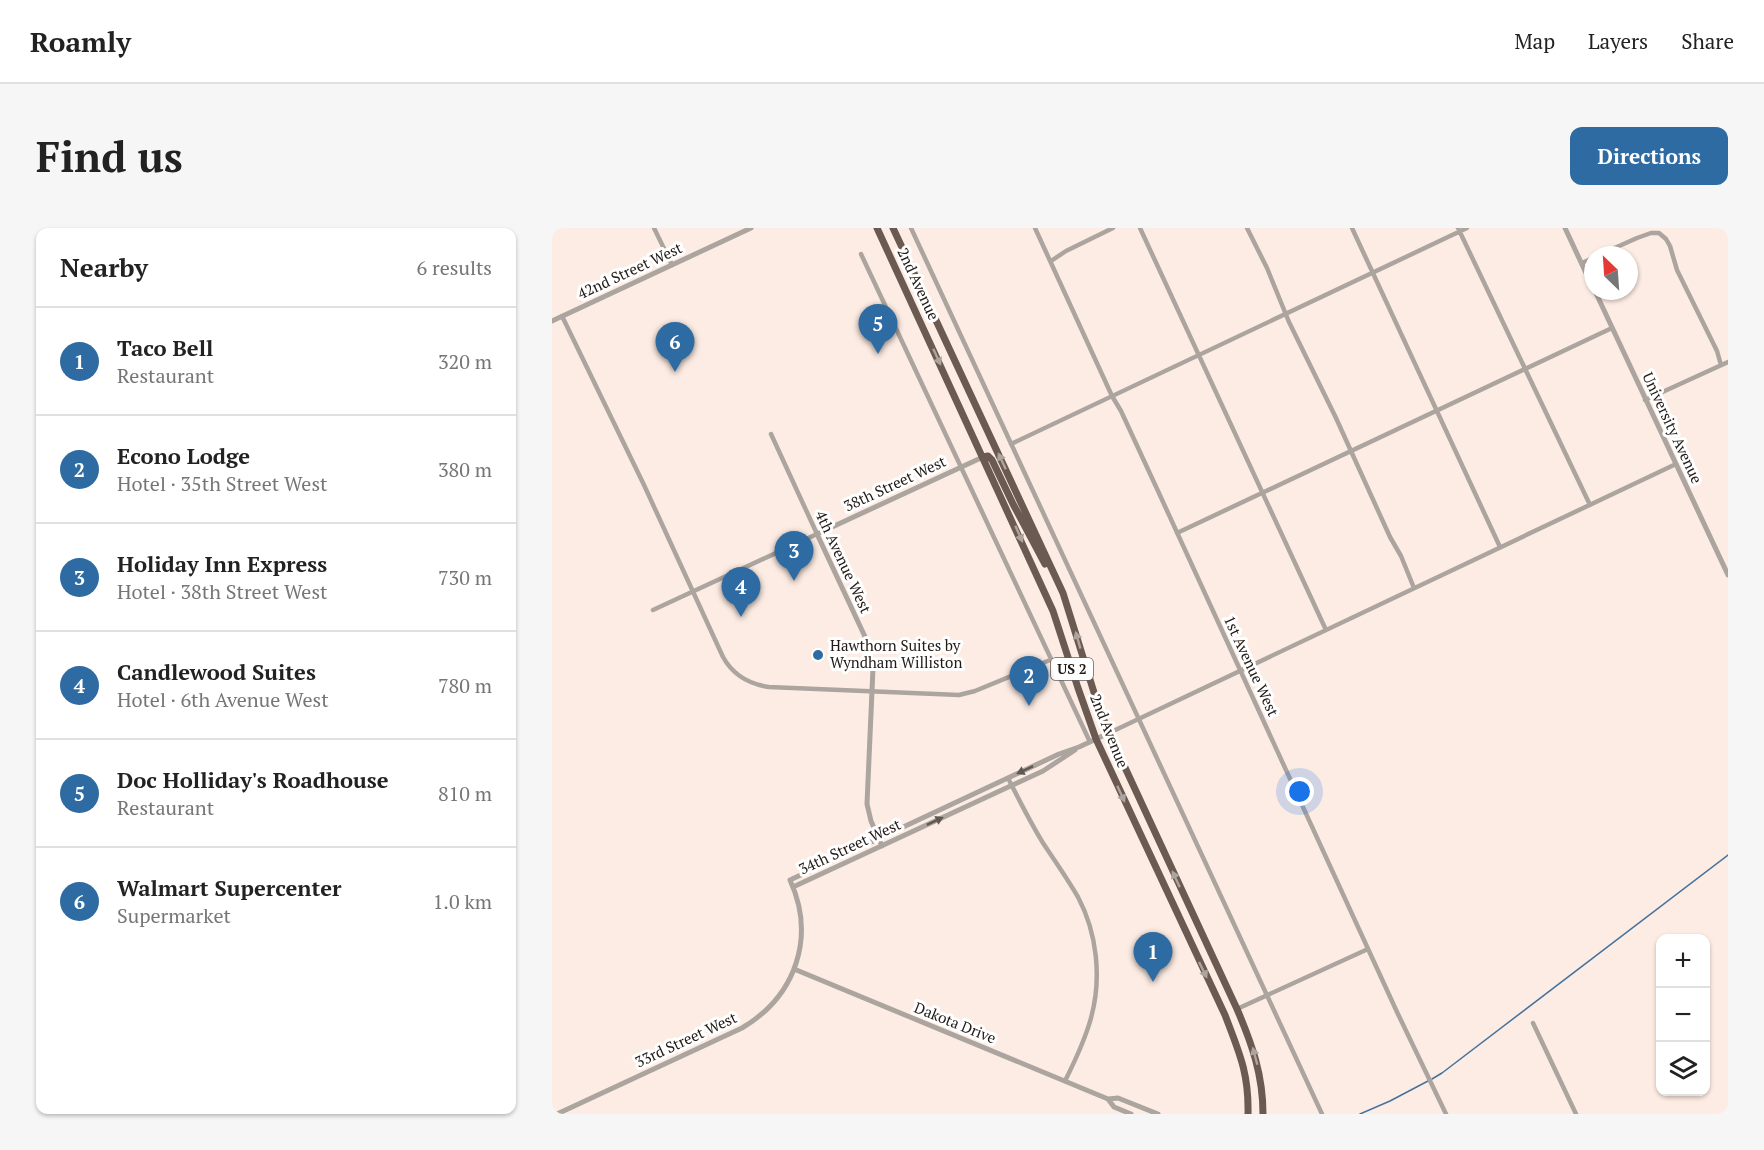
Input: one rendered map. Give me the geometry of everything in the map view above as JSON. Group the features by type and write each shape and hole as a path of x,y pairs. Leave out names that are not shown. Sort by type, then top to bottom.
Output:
{"highway":[{"name":"2nd Avenue","path":"877,228 1053,611 1093,741 1225,1015 1241,1055 1246,1076 1248,1114"},
{"name":"2nd Avenue","path":"893,228 1055,575 1109,733 1237,1009 1255,1054 1263,1093 1263,1114"},
{"path":"898,228 915,275"},
{"path":"983,457 988,456 992,460 1071,617"},
{"path":"1263,1093 1268,1114"}],"street":[{"path":"654,228 672,265"},
{"name":"42nd Street West","path":"552,321 751,228"},
{"path":"911,228 1322,1114"},
{"name":"1st Avenue West","path":"1035,228 1446,1114"},
{"path":"1051,261 1113,228"},
{"path":"1140,228 1326,630"},
{"path":"1247,228 1414,588"},
{"path":"1352,228 1500,547"},
{"path":"1011,444 1467,228"},
{"name":"University Avenue","path":"1565,228 1584,267"},
{"path":"1459,230 1590,505"},
{"path":"1619,246 1655,233 1659,233 1666,239 1677,270 1717,351 1721,365"},
{"path":"861,254 1050,660 1093,741"},
{"name":"University Avenue","path":"1599,300 1728,575"},
{"path":"562,316 725,660 742,678 769,687 965,695 1050,660"},
{"path":"1177,533 1612,328"},
{"path":"1645,400 1728,362"},
{"name":"4th Avenue West","path":"771,434 869,646 872,662 867,804 871,821 882,846"},
{"name":"38th Street West","path":"653,610 983,457"},
{"name":"34th Street West","path":"1079,747 1054,765 793,887 790,880 1059,754 1093,741 1676,465"},
{"path":"1008,778 1037,832 1078,897 1094,942 1097,983 1094,1007 1086,1035 1065,1082"},
{"name":"33rd Street West","path":"557,1114 749,1024 764,1013 787,984 800,951 802,926 793,887"},
{"path":"1237,1009 1368,949"},
{"name":"Dakota Drive","path":"794,969 1065,1082 1108,1099 1118,1098 1158,1114"},
{"path":"1533,1023 1576,1114"},
{"name":"Dakota Drive","path":"1108,1099 1114,1107 1131,1114"}],"waterway":[{"path":"1432,1079 1728,855"},
{"path":"1360,1114 1428,1081"}],"place":[{"name":"Doc Holliday's Roadhouse","path":"878,354"},
{"name":"Walmart Supercenter","path":"675,372"},
{"name":"Holiday Inn Express","path":"794,581"},
{"name":"Candlewood Suites","path":"741,617"},
{"name":"Hawthorn Suites by Wyndham Williston","path":"818,655"},
{"name":"Econo Lodge","path":"1029,706"},
{"name":"Taco Bell","path":"1153,982"}]}
